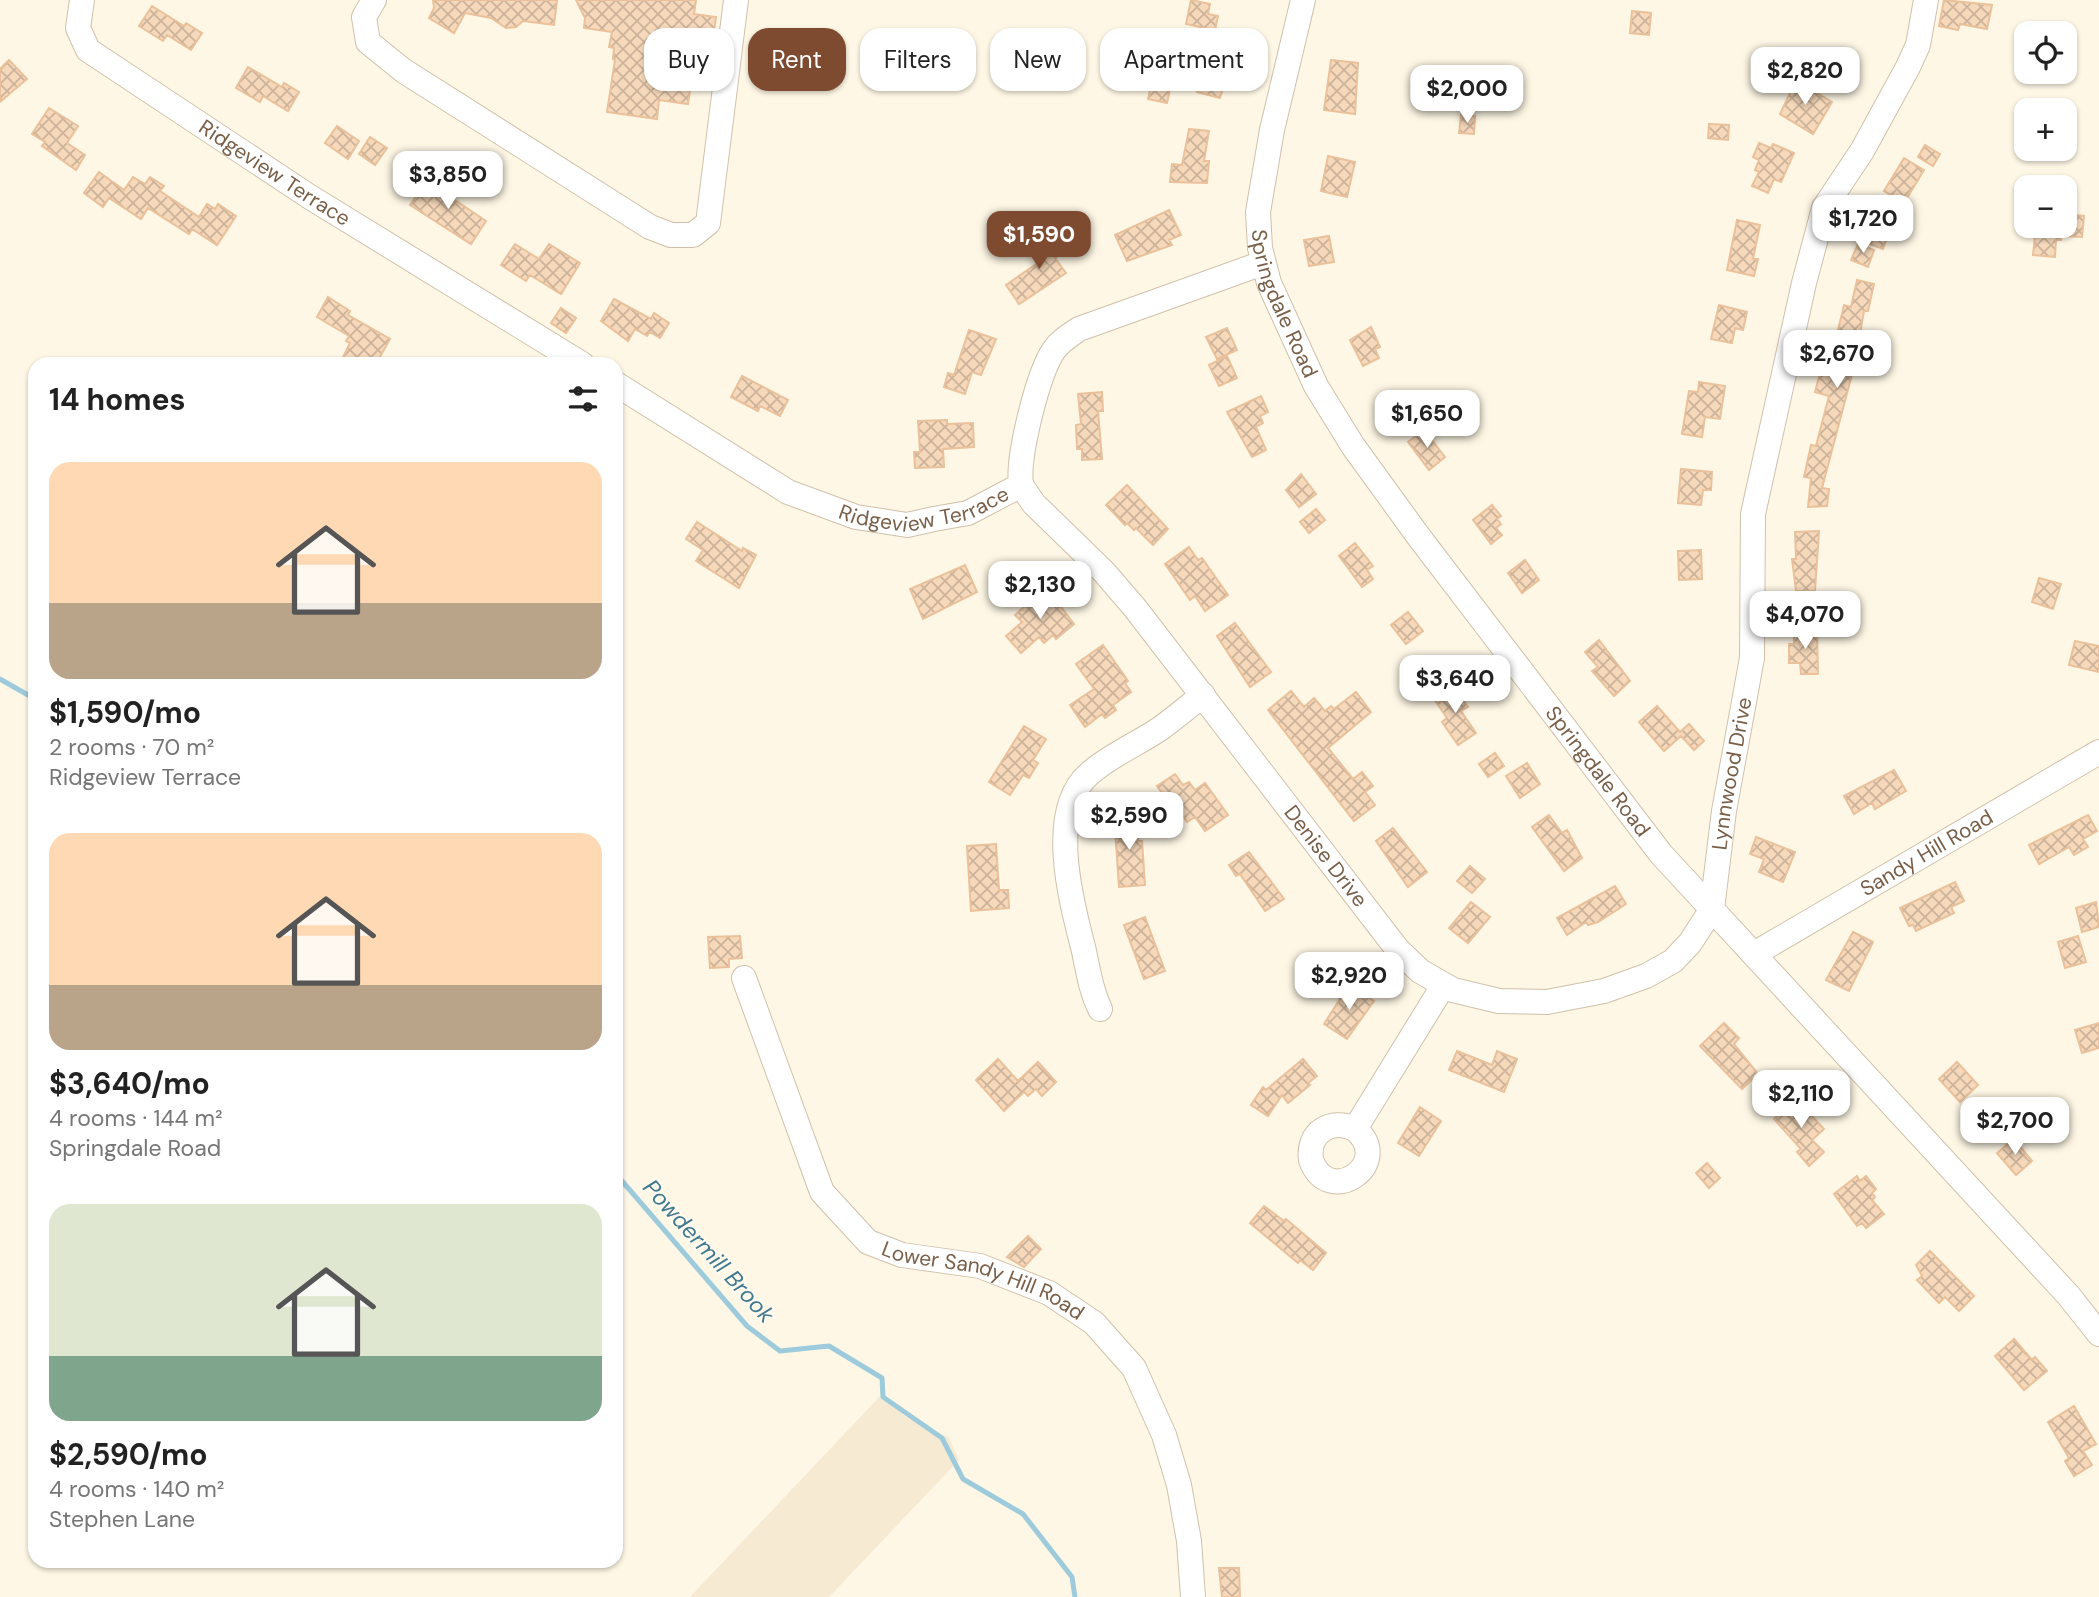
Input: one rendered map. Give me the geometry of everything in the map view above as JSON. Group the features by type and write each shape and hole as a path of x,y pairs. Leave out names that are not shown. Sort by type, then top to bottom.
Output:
{"street":[{"name":"Ridgeview Terrace","path":"82,0 78,28 88,50 310,197 571,357"},
{"path":"374,0 364,17 368,42 404,71 650,228 671,235 693,235 708,223 736,0"},
{"name":"Springdale Road","path":"1303,0 1272,130 1260,202 1260,248 1269,283 1316,386 1353,446 1653,843 2068,1296 2099,1334"},
{"name":"Lynnwood Drive","path":"1712,909 1728,787 1752,658 1751,550 1756,495 1783,387 1804,283 1824,208 1862,151 1908,68 1918,45 1926,0"},
{"name":"Ridgeview Terrace","path":"623,388 788,492 856,517 907,525 934,520 968,513 1021,485 1021,460 1040,382 1052,353 1062,340 1079,329 1263,263"},
{"name":"Denise Drive","path":"1021,485 1034,504 1104,572 1203,695 1398,950 1420,971 1443,986 1491,999 1529,1003 1604,991 1646,976 1673,961 1690,943 1712,909"},
{"path":"1100,1009 1091,988 1071,901 1066,829 1069,808 1075,792 1089,774 1160,729 1203,695"},
{"name":"Sandy Hill Road","path":"1754,954 2099,752"},
{"name":"Lower Sandy Hill Road","path":"744,978 822,1192 868,1242 902,1255 980,1266 1049,1293 1094,1323 1134,1368 1164,1435 1179,1485 1189,1541 1193,1597"},
{"path":"1355,1129 1443,986"}],"shaded area":[{"path":"883,1393 903,1415 949,1438 959,1460 829,1597 690,1597"}],"building":[{"path":"433,0 557,0 554,25 523,21 516,27 506,28 491,18 465,13 454,33 429,18 434,8"},
{"path":"576,0 696,0 694,14 716,17 714,28 644,28 644,91 690,91 688,104 659,100 657,119 607,112 615,60 614,48 609,47 612,32 584,28 585,18"},
{"path":"1191,0 1210,4 1208,14 1218,16 1215,28 1186,24"},
{"path":"1944,0 1992,5 1987,29 1960,24 1958,30 1939,26"},
{"path":"152,6 184,26 186,23 202,33 191,50 167,35 163,41 139,26"},
{"path":"1632,11 1651,13 1649,35 1630,33"},
{"path":"9,60 27,79 0,102 0,69"},
{"path":"1331,60 1358,63 1355,114 1324,110"},
{"path":"248,67 282,87 284,83 299,92 288,111 263,96 260,102 236,88"},
{"path":"1796,80 1832,102 1813,134 1780,114"},
{"path":"1150,91 1170,91 1167,103 1148,99"},
{"path":"1197,91 1222,91 1220,98"},
{"path":"49,108 78,126 67,143 85,155 76,170 42,146 45,142 32,134"},
{"path":"1461,115 1475,116 1474,134 1459,133"},
{"path":"1709,124 1729,125 1728,140 1708,138"},
{"path":"337,126 359,141 348,159 325,143"},
{"path":"1189,129 1209,131 1204,161 1209,161 1207,183 1170,182 1172,164 1182,165"},
{"path":"370,137 387,148 375,165 359,154"},
{"path":"1759,143 1771,148 1773,144 1794,153 1781,182 1774,179 1768,193 1752,186 1759,172 1755,170 1759,160 1753,157"},
{"path":"1925,145 1940,154 1933,166 1918,157"},
{"path":"1328,156 1355,162 1347,197 1321,191"},
{"path":"1904,158 1924,170 1904,203 1884,191"},
{"path":"99,172 124,190 133,177 145,184 150,177 164,186 160,191 199,217 207,204 215,209 218,204 236,216 217,245 192,229 189,234 148,208 141,219 109,198 103,207 84,193"},
{"path":"429,177 452,192 449,196 486,221 471,244 410,205"},
{"path":"1169,210 1181,235 1169,240 1172,245 1127,261 1115,235"},
{"path":"1875,214 1893,221 1883,249 1864,242"},
{"path":"2077,215 2084,216 2082,237 2077,237"},
{"path":"1737,220 1760,225 1753,259 1758,259 1754,276 1727,270"},
{"path":"1050,234 1063,253 1055,258 1066,273 1019,304 1006,285 1042,260 1033,246"},
{"path":"1329,236 1334,262 1309,266 1304,240"},
{"path":"2035,238 2061,238 2056,240 2055,257 2033,255"},
{"path":"515,244 539,259 549,244 580,263 561,294 530,275 526,281 501,265"},
{"path":"1858,244 1874,250 1868,267 1851,260"},
{"path":"1857,280 1874,284 1868,311 1864,311 1855,363 1822,488 1829,489 1827,506 1808,507 1811,478 1804,477 1811,445 1816,446 1829,396 1815,392 1821,369 1828,372 1844,305 1851,307"},
{"path":"328,297 350,311 348,315 390,339 380,357 343,357 350,343 346,341 349,336 317,317"},
{"path":"614,299 651,319 654,313 669,323 660,338 650,332 647,336 635,329 628,341 601,321"},
{"path":"1719,305 1747,312 1743,330 1735,328 1732,343 1711,339"},
{"path":"561,308 576,318 566,333 551,323"},
{"path":"1371,327 1380,347 1375,349 1379,358 1363,366 1350,340"},
{"path":"1227,328 1237,350 1217,359 1206,337"},
{"path":"969,330 996,339 981,375 972,372 965,394 944,387 948,373 954,375"},
{"path":"1227,356 1237,378 1219,386 1209,365"},
{"path":"742,376 788,400 780,416 760,406 758,411 731,397"},
{"path":"1699,382 1725,386 1720,419 1705,417 1702,437 1682,434 1689,391 1698,392"},
{"path":"1102,392 1103,411 1098,411 1102,459 1082,460 1082,449 1077,449 1076,425 1081,424 1078,394"},
{"path":"1261,396 1268,412 1260,416 1263,423 1256,427 1266,450 1252,457 1227,412"},
{"path":"947,420 947,424 973,423 974,447 943,449 944,467 915,468 914,452 920,452 918,421"},
{"path":"1424,430 1445,457 1429,470 1408,442"},
{"path":"1681,469 1712,472 1711,490 1703,490 1701,505 1678,503"},
{"path":"1301,474 1316,494 1299,507 1286,490"},
{"path":"1127,485 1168,529 1153,545 1136,528 1134,530 1127,523 1125,525 1106,505"},
{"path":"1492,505 1501,516 1497,519 1501,524 1496,528 1502,535 1491,544 1473,520"},
{"path":"1316,509 1325,520 1309,533 1300,522"},
{"path":"697,522 742,551 743,548 756,555 739,588 696,561 703,550 686,539"},
{"path":"1819,531 1815,591 1796,591 1792,559 1796,559 1795,532"},
{"path":"1355,543 1373,566 1367,570 1373,579 1362,587 1339,556"},
{"path":"1189,547 1198,560 1202,558 1228,595 1205,611 1195,596 1190,600 1165,564"},
{"path":"1701,550 1702,579 1679,580 1678,551"},
{"path":"1525,560 1539,580 1522,593 1508,573"},
{"path":"965,565 977,592 923,619 910,589"},
{"path":"2039,578 2061,584 2053,609 2032,602"},
{"path":"1046,587 1074,624 1056,639 1053,635 1044,643 1039,637 1021,653 1006,636 1022,622 1015,615"},
{"path":"1408,612 1423,631 1406,644 1391,625"},
{"path":"1235,623 1271,672 1250,687 1217,636"},
{"path":"1794,629 1817,629 1818,674 1801,674 1800,663 1789,663 1789,644 1794,644"},
{"path":"1599,640 1630,681 1614,696 1592,671 1598,667 1585,652"},
{"path":"2075,641 2099,646 2099,672 2069,665"},
{"path":"1103,645 1128,681 1125,683 1131,692 1113,705 1116,710 1105,718 1102,714 1085,727 1070,705 1094,689 1076,664"},
{"path":"1453,686 1468,707 1461,711 1476,733 1458,745 1442,722 1447,718 1434,699"},
{"path":"1291,691 1304,707 1314,698 1325,711 1331,706 1334,709 1356,692 1371,712 1328,748 1353,779 1362,772 1373,786 1365,792 1375,805 1354,821 1268,710"},
{"path":"1657,706 1680,732 1689,724 1704,741 1694,750 1681,736 1664,751 1639,722"},
{"path":"1024,726 1046,739 1033,760 1038,763 1029,778 1023,775 1010,795 989,782"},
{"path":"1495,753 1504,766 1488,777 1479,764"},
{"path":"1527,763 1540,784 1520,798 1506,776"},
{"path":"1894,770 1906,791 1875,809 1872,803 1854,814 1844,796"},
{"path":"1175,774 1183,785 1189,782 1195,790 1205,783 1228,815 1205,831 1195,817 1187,822 1170,798 1167,800 1157,786"},
{"path":"1136,814 1138,841 1142,841 1145,885 1119,887 1114,815"},
{"path":"1549,815 1562,833 1567,830 1582,858 1564,871 1532,827"},
{"path":"2088,815 2097,831 2083,839 2088,847 2074,855 2069,847 2039,864 2029,845"},
{"path":"1393,828 1427,872 1408,887 1376,841"},
{"path":"1756,837 1795,852 1783,882 1759,872 1764,859 1750,854"},
{"path":"996,844 999,890 1008,890 1009,908 971,911 967,846"},
{"path":"1249,852 1284,899 1265,911 1240,874 1236,876 1229,865"},
{"path":"1470,866 1485,879 1472,893 1457,881"},
{"path":"1955,882 1964,901 1951,907 1954,913 1916,931 1913,925 1909,926 1900,908"},
{"path":"1615,886 1626,904 1598,922 1588,925 1586,922 1567,935 1557,918"},
{"path":"1471,902 1490,917 1468,943 1449,928"},
{"path":"2096,902 2099,927 2082,932 2076,908"},
{"path":"1145,917 1165,971 1144,979 1124,925"},
{"path":"1853,932 1873,942 1849,991 1826,980"},
{"path":"740,936 742,958 729,959 729,967 710,968 708,937"},
{"path":"2078,936 2086,962 2065,968 2058,942"},
{"path":"1349,985 1374,1001 1347,1039 1324,1024"},
{"path":"1724,1023 1739,1038 1734,1044 1758,1074 1742,1089 1700,1046"},
{"path":"2099,1023 2099,1048 2082,1053 2075,1030"},
{"path":"1457,1051 1492,1065 1497,1051 1517,1059 1504,1092 1449,1070"},
{"path":"998,1059 1018,1081 1038,1062 1056,1082 1042,1096 1036,1089 1028,1096 1024,1092 1004,1111 976,1080"},
{"path":"1303,1059 1317,1076 1308,1083 1310,1085 1288,1103 1282,1095 1268,1116 1251,1105 1263,1087 1266,1090"},
{"path":"1957,1062 1978,1085 1960,1102 1939,1079"},
{"path":"1796,1099 1824,1129 1812,1140 1824,1152 1809,1166 1797,1152 1801,1149 1774,1119"},
{"path":"1420,1107 1441,1121 1419,1156 1398,1143"},
{"path":"2014,1139 2032,1161 2016,1175 1997,1153"},
{"path":"1707,1163 1720,1178 1709,1188 1696,1173"},
{"path":"1857,1176 1860,1181 1866,1176 1876,1189 1872,1193 1875,1197 1872,1200 1884,1214 1866,1228 1862,1223 1857,1226 1834,1194"},
{"path":"1264,1206 1284,1221 1286,1219 1326,1253 1313,1270 1300,1260 1298,1263 1250,1223"},
{"path":"1028,1236 1041,1249 1024,1267 1007,1257"},
{"path":"1930,1251 1974,1296 1959,1311 1945,1297 1939,1303 1917,1280 1922,1276 1916,1265"},
{"path":"2014,1339 2032,1360 2035,1357 2047,1371 2024,1390 1995,1356"},
{"path":"2074,1406 2096,1444 2083,1451 2092,1465 2074,1476 2065,1461 2069,1458 2048,1422"},
{"path":"1219,1568 1239,1568 1240,1597 1222,1597"}],"waterway":[{"name":"Powdermill Brook","path":"0,679 28,695"},
{"name":"Powdermill Brook","path":"623,1182 747,1326 780,1351 829,1346 882,1378 883,1397 942,1438 963,1479 1023,1514 1072,1577 1075,1597"}]}
